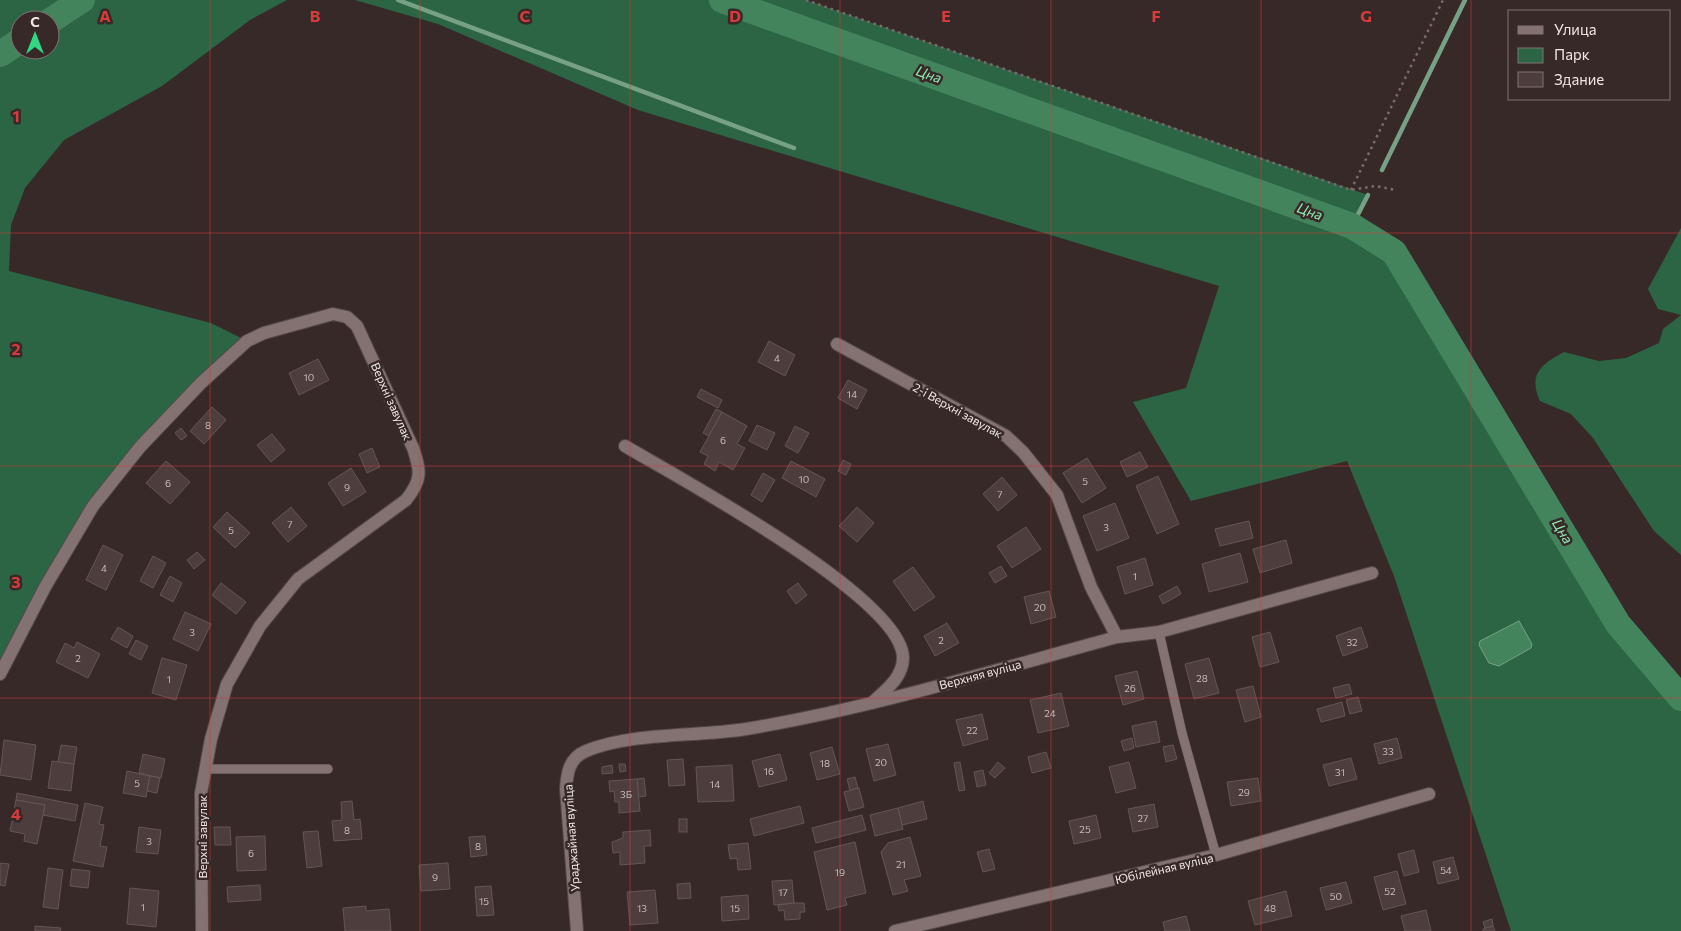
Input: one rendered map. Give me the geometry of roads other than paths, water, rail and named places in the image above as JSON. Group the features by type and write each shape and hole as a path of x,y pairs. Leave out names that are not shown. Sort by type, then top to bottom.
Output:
{"street":[{"name":"Верхні завулак","path":"0,674 45,587 92,506 140,447 201,383 247,341 264,333 333,314 346,316 357,326 413,448 419,466 416,488 406,500 298,580 260,626 227,684 201,793 202,931"},
{"name":"2-і Верхні завулак","path":"837,344 1006,436 1023,452 1057,494 1091,587 1117,637"},
{"path":"625,446 776,535 849,589 884,621 900,646 903,659 895,680 872,703"},
{"name":"Верхняя вуліца","path":"584,752 609,744 745,729 872,703 1117,637 1159,632 1372,574"},
{"name":"Ураджайная вуліца","path":"577,931 566,788 568,770 574,759 584,752"},
{"name":"Юбілейная вуліца","path":"895,931 1216,855 1429,794"}],"lane":[{"path":"1159,632 1182,733 1216,855"},
{"path":"205,770 328,768"}],"waterway":[{"name":"Цна","path":"60,14 82,0"},
{"path":"398,0 794,148"},
{"name":"Цна","path":"722,0 1352,226 1394,252 1618,624 1681,698"},
{"path":"1382,170 1465,0"},
{"name":"Цна","path":"0,54 10,48"},
{"path":"1352,226 1368,195"}]}
